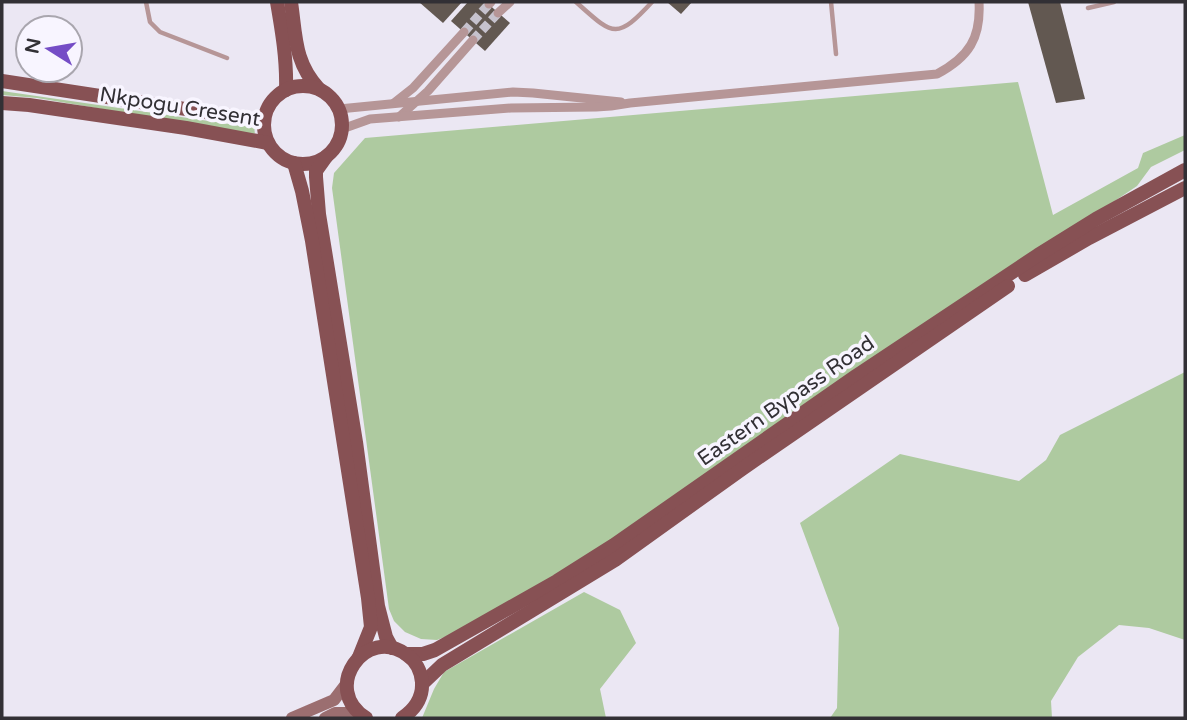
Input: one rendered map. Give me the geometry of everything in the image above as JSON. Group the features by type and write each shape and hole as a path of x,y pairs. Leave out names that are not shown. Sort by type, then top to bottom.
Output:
{"main road":[{"path":"277,2 286,53 286,90"},
{"path":"291,2 303,68 308,78 331,97 339,109 342,129 336,146 316,171 316,183 379,606 391,648"},
{"name":"Nkpogu Cresent","path":"2,81 264,121"},
{"path":"319,89 306,86 286,90 274,99 264,121 265,136 279,156 294,163 311,163 326,157"},
{"name":"Nkpogu Cresent","path":"2,103 268,142"},
{"path":"294,163 312,241 368,598 371,627 346,682 349,699 363,716"},
{"name":"Eastern Bypass Road","path":"406,654 423,654 435,650 557,581 677,502 958,307 1096,219 1185,170"},
{"name":"Eastern Bypass Road","path":"422,684 442,665 615,560 742,469 1031,271 1185,188"},
{"path":"359,657 374,649 391,648 406,654 416,665 422,684 419,699 406,716"}],"street":[{"path":"498,13 510,2"},
{"path":"342,129 370,120 400,117 510,108 611,106 937,74 962,57 971,46 977,30 979,2"},
{"path":"393,104 413,88 464,32"},
{"path":"400,117 418,102 473,40"},
{"path":"339,109 513,92 630,103"},
{"path":"292,718 334,700 346,682"},
{"path":"325,718 335,713 363,716"}],"lane":[{"path":"146,2 150,22 160,32 227,58"},
{"path":"576,2 611,30 628,25 652,2"},
{"path":"831,2 836,54"},
{"path":"1088,9 1114,2"}],"green space":[{"path":"1018,82 1053,215 1138,168 1143,153 1185,135 1185,150 1151,167 1137,186 821,398 664,511 475,625 437,640 421,639 405,632 394,621 389,609 332,188 334,173 365,138"},
{"path":"2,91 243,126 254,125 255,135 37,98 2,95"},
{"path":"1185,372 1185,640 1149,628 1119,625 1078,657 1051,701 1052,718 830,718 837,708 839,628 800,523 900,454 1019,481 1046,460 1060,435"},
{"path":"584,592 620,610 636,643 600,689 606,718 422,718 444,672"}],"building":[{"path":"419,2 462,2 443,23"},
{"path":"468,2 486,2 510,23 485,51 451,21"},
{"path":"667,2 692,2 681,14"},
{"path":"1028,2 1060,2 1085,99 1056,103"}],"tunnel":[{"path":"464,32 489,4"},
{"path":"473,40 498,13"}]}
